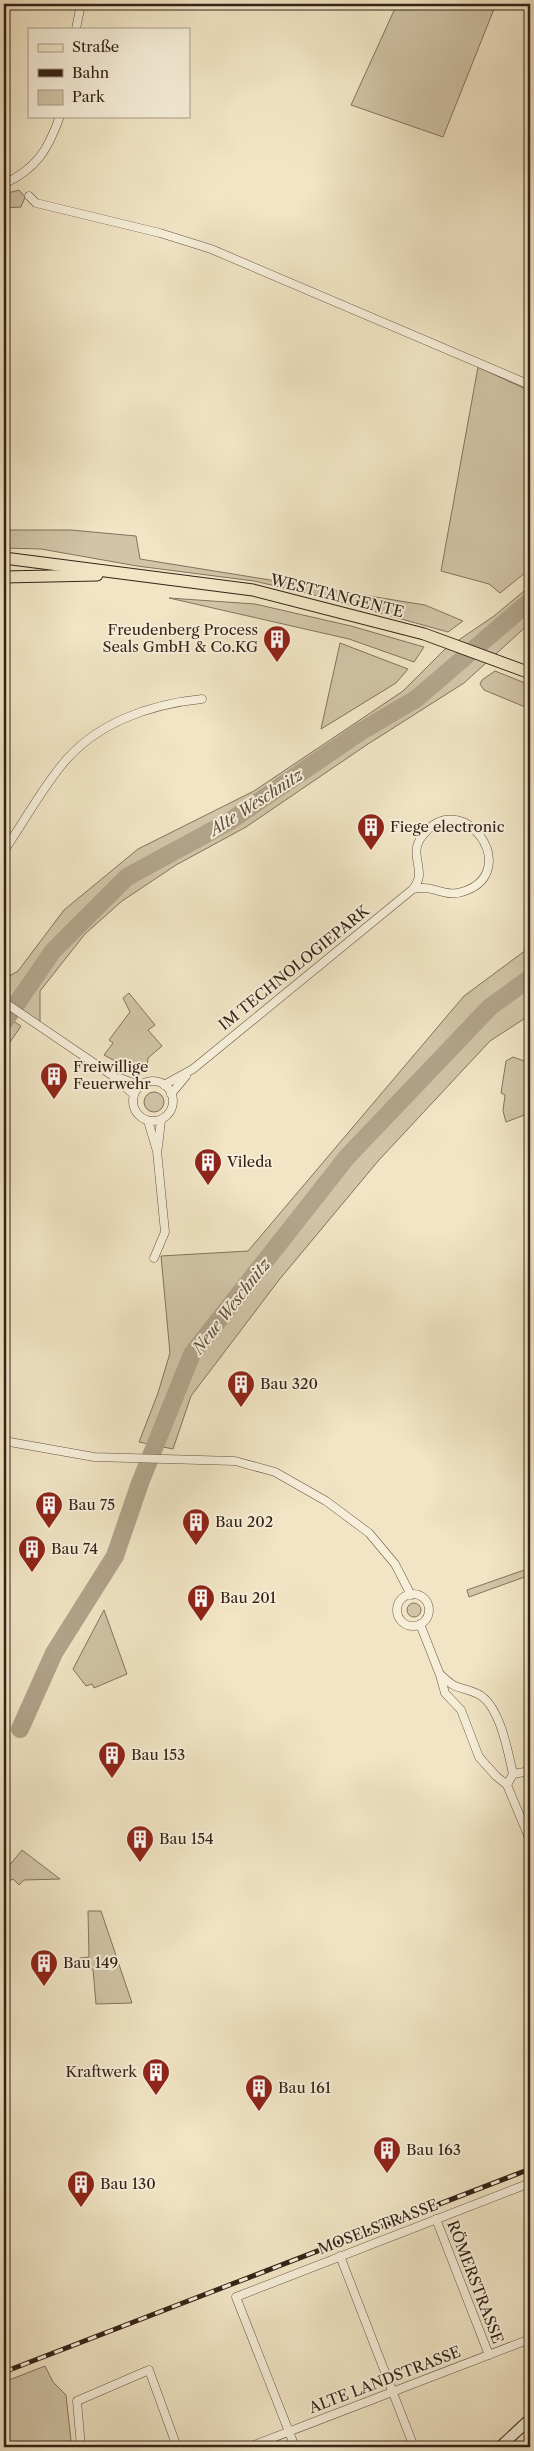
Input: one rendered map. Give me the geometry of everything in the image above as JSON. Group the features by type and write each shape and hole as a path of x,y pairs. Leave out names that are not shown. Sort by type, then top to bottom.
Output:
{"main road":[{"name":"WESTTANGENTE","path":"4,558 253,590 424,634 530,673"},
{"name":"WESTTANGENTE","path":"4,577 131,575"},
{"path":"500,2447 530,2419"}],"street":[{"path":"76,28 81,4"},
{"path":"4,184 36,164 50,144 59,118"},
{"path":"29,196 36,203 160,233 211,249 530,385"},
{"path":"4,851 62,765 84,742 108,726 135,713 202,699"},
{"path":"453,820 468,824 480,833 489,856 486,871 478,884 470,890 455,894 427,887 413,889 419,876 416,850 426,831 439,823 453,820"},
{"name":"IM TECHNOLOGIEPARK","path":"171,1094 193,1069 413,889"},
{"path":"4,1002 113,1076 134,1095"},
{"name":"IM TECHNOLOGIEPARK","path":"164,1085 193,1069"},
{"path":"113,1076 141,1086"},
{"path":"148,1082 164,1085 171,1094 170,1112 160,1120 148,1121 142,1118 134,1108 134,1095 141,1086 148,1082"},
{"path":"157,1151 160,1120"},
{"path":"148,1121 157,1151 165,1232 154,1258"},
{"path":"4,1441 94,1457 162,1460 205,1458 235,1461 275,1472 332,1505 369,1533 395,1564 411,1595 424,1599 428,1609 426,1618 420,1624 408,1626 397,1615 400,1602 411,1595"},
{"path":"420,1624 445,1693 461,1710 479,1757 507,1785 530,1840"},
{"path":"440,1675 459,1689 477,1693 487,1701 497,1718 513,1774 507,1785"},
{"path":"513,1774 530,1771"},
{"name":"MOSELSTRASSE","path":"289,2432 236,2297 436,2219 530,2185"},
{"name":"RÖMERSTRASSE","path":"436,2219 489,2355"},
{"path":"340,2256 414,2447"},
{"name":"ALTE LANDSTRASSE","path":"249,2447 530,2338"},
{"path":"81,2447 77,2401 149,2370 178,2447"},
{"path":"289,2432 295,2447"}],"green space":[{"path":"397,4 496,4 443,137 351,105"},
{"path":"19,190 25,197 21,207 4,208 4,194"},
{"path":"478,367 530,391 530,569 500,593 489,584 441,571"},
{"path":"4,530 71,530 136,536 140,559 425,605 463,621 448,632 319,596 254,581 137,566 41,549 4,548"},
{"path":"530,586 530,623 464,683 368,744 246,827 176,865 122,901 85,934 40,991 40,1023 4,997 4,979 18,971 64,910 138,849 254,791 403,691 444,650 494,616"},
{"path":"169,598 255,604 351,626 424,647 414,662 349,639"},
{"path":"340,643 408,669 396,683 321,729"},
{"path":"495,671 530,685 530,709 484,690 480,684 482,680"},
{"path":"530,947 530,1015 490,1041 379,1160 279,1280 191,1396 173,1449 139,1442 158,1393 170,1353 161,1256 248,1251 464,996"},
{"path":"129,993 155,1025 148,1030 162,1046 148,1058 147,1070 137,1073 104,1055 113,1043 109,1040 130,1012 123,998"},
{"path":"4,1015 21,1026 4,1051"},
{"path":"513,1057 530,1063 530,1113 506,1122 503,1111 505,1095 501,1093 506,1061"},
{"path":"154,1092 161,1095 164,1102 161,1109 154,1112 147,1109 144,1102 147,1095"},
{"path":"530,1568 530,1575 469,1597 467,1590"},
{"path":"411,1603 417,1603 421,1610 417,1617 411,1617 407,1613 407,1607"},
{"path":"104,1610 127,1674 94,1688 92,1684 86,1686 73,1669"},
{"path":"22,1850 60,1879 24,1880 19,1885 13,1879 4,1883 4,1872"},
{"path":"88,1911 101,1911 132,2003 96,2004 93,1969 72,1967 80,1958 89,1957"},
{"path":"45,2366 53,2382 66,2395 71,2441 56,2447 4,2447 4,2382"}],"waterway":[{"name":"Alte Weschnitz","path":"4,1022 53,951 127,877 230,821 360,732 416,699 530,601"},
{"name":"Neue Weschnitz","path":"20,1729 54,1653 115,1556 140,1483 192,1354 347,1157 490,1007 530,978"}],"railway":[{"path":"4,2372 530,2169"}],"place":[{"name":"Freudenberg Process Seals GmbH & Co.KG","path":"277,663"},
{"name":"Fiege electronic","path":"371,851"},
{"name":"Freiwillige Feuerwehr","path":"54,1100"},
{"name":"Vileda","path":"208,1186"},
{"name":"Bau 320","path":"241,1408"},
{"name":"Bau 75","path":"49,1529"},
{"name":"Bau 202","path":"196,1546"},
{"name":"Bau 74","path":"32,1573"},
{"name":"Bau 201","path":"201,1622"},
{"name":"Bau 153","path":"112,1779"},
{"name":"Bau 154","path":"140,1863"},
{"name":"Bau 149","path":"44,1987"},
{"name":"Kraftwerk","path":"156,2096"},
{"name":"Bau 161","path":"259,2112"},
{"name":"Bau 163","path":"387,2174"},
{"name":"Bau 130","path":"81,2208"}]}
